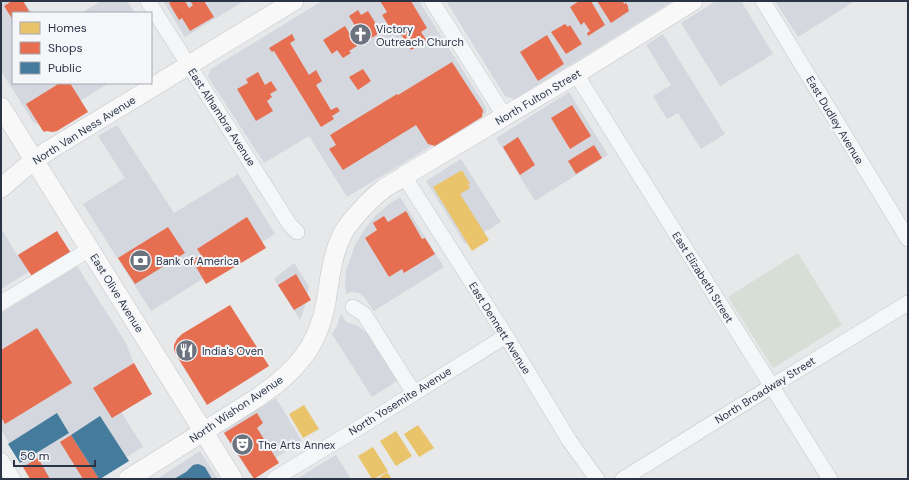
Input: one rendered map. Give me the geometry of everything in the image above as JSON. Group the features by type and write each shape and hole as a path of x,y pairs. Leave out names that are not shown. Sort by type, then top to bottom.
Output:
{"main road":[{"name":"North Van Ness Avenue","path":"1,188 34,160 51,149 294,1"},
{"name":"North Fulton Street","path":"381,190 576,74 693,1"},
{"name":"East Olive Avenue","path":"1,107 234,479"},
{"name":"North Wishon Avenue","path":"128,479 271,388 294,368 313,339 321,321 326,302 330,270 344,231 381,190"}],"street":[{"name":"East Alhambra Avenue","path":"148,1 290,225 297,232"},
{"path":"432,1 505,117"},
{"name":"East Dudley Avenue","path":"763,1 908,239"},
{"name":"East Elizabeth Street","path":"576,74 830,479"},
{"name":"East Dennett Avenue","path":"404,176 570,440 597,479"},
{"path":"1,303 90,249"},
{"name":"North Broadway Street","path":"623,479 908,303"},
{"path":"353,307 364,314 414,393"},
{"name":"North Yosemite Avenue","path":"274,479 506,336"},
{"path":"1,460 13,479"}],"shaded area":[{"path":"1,1 24,1 31,12 12,12 12,84 107,84 41,125 34,123 1,71"},
{"path":"101,1 127,1 134,12 83,12"},
{"path":"163,1 244,1 185,37"},
{"path":"322,1 419,1 486,107 486,113 347,197 309,136 264,163 208,77 211,69"},
{"path":"446,1 673,1 515,99 505,96"},
{"path":"716,1 741,1 773,54 720,86 681,23"},
{"path":"775,1 855,1 798,37"},
{"path":"663,34 725,134 701,149 678,113 667,119 653,96 671,85 646,45"},
{"path":"569,92 608,155 535,201 496,138"},
{"path":"117,125 174,213 238,174 275,234 151,311 83,204 125,178 98,136"},
{"path":"461,159 501,222 465,244 426,181"},
{"path":"400,197 444,267 374,311 364,297 359,293 352,292 346,294 346,271 355,245 364,230 375,216"},
{"path":"1,228 17,255 57,231 67,248 1,289"},
{"path":"798,253 842,325 773,368 728,297"},
{"path":"294,263 309,286 306,303 300,320 274,279"},
{"path":"77,266 126,343 135,367 147,385 117,405 143,447 91,479 32,479 1,430 1,313"},
{"path":"341,314 346,322 358,326 367,333 397,381 372,397 332,334 337,326"},
{"path":"276,398 302,441 250,474 223,432"},
{"path":"200,451 218,479 157,479"},
{"path":"336,455 351,479 297,479 319,465"}],"building: Homes":[{"path":"462,170 470,184 468,185 470,188 460,194 489,240 472,251 433,187"},
{"path":"304,405 319,429 303,438 289,414"},
{"path":"418,425 434,448 419,457 404,434"},
{"path":"396,431 412,456 396,466 380,441"},
{"path":"373,447 388,471 372,479 358,456"},
{"path":"387,472 392,479 379,478"}],"building: Shops":[{"path":"12,1 23,1 29,12 12,12 12,18 4,6"},
{"path":"173,1 185,1 189,8 193,5 190,1 204,1 214,17 190,31 182,18 179,20 169,3"},
{"path":"380,1 411,1 427,28 421,32 427,41 411,50 399,31 394,34 382,15 387,12"},
{"path":"579,1 591,1 605,25 588,36 587,33 590,31 584,22 581,25 570,7"},
{"path":"597,1 623,1 624,4 626,3 628,6 629,11 611,23"},
{"path":"358,10 361,15 368,11 381,32 365,42 349,16"},
{"path":"565,24 568,27 570,25 582,44 566,54 551,32"},
{"path":"345,26 357,46 349,51 351,53 343,58 337,50 332,54 323,40"},
{"path":"292,34 295,40 290,43 309,75 316,70 322,81 316,85 331,110 337,107 340,111 332,116 334,119 321,127 274,51 272,52 269,48"},
{"path":"547,35 564,64 538,81 520,52"},
{"path":"452,62 483,110 482,117 435,146 428,144 416,125 343,170 329,149 336,145 330,135"},
{"path":"363,69 371,81 358,90 349,77"},
{"path":"258,72 265,85 271,81 277,90 270,94 272,97 267,101 273,111 256,121 237,89 248,83 246,79"},
{"path":"58,84 71,84 88,112 57,131 45,132 26,104"},
{"path":"572,105 591,136 570,149 551,118"},
{"path":"518,137 535,165 520,175 503,147"},
{"path":"594,145 602,158 576,174 568,161"},
{"path":"406,211 422,239 425,238 435,254 404,273 402,269 389,277 365,238 377,230 373,223 384,216 388,222"},
{"path":"247,217 266,248 206,284 192,260 201,255 197,249"},
{"path":"168,227 185,253 135,284 118,258"},
{"path":"57,231 71,253 33,278 18,255"},
{"path":"296,274 311,300 294,310 278,285"},
{"path":"230,305 269,366 207,405 175,353 174,345 182,334"},
{"path":"37,328 72,383 5,424 1,417 1,350"},
{"path":"134,363 152,394 112,418 93,388"},
{"path":"257,413 263,423 257,428 279,463 254,479 224,433"},
{"path":"71,435 99,479 83,479 60,442"},
{"path":"38,458 50,479 30,479 23,467"}],"building: Public":[{"path":"57,413 69,433 20,463 8,444"},
{"path":"100,416 129,461 99,479 71,435"},
{"path":"198,464 205,467 212,479 174,479 186,472 193,465"}],"place":[{"name":"Victory Outreach Church","path":"360,35"},
{"name":"Bank of America","path":"141,261"},
{"name":"India's Oven","path":"187,351"},
{"name":"The Arts Annex","path":"242,445"}]}
